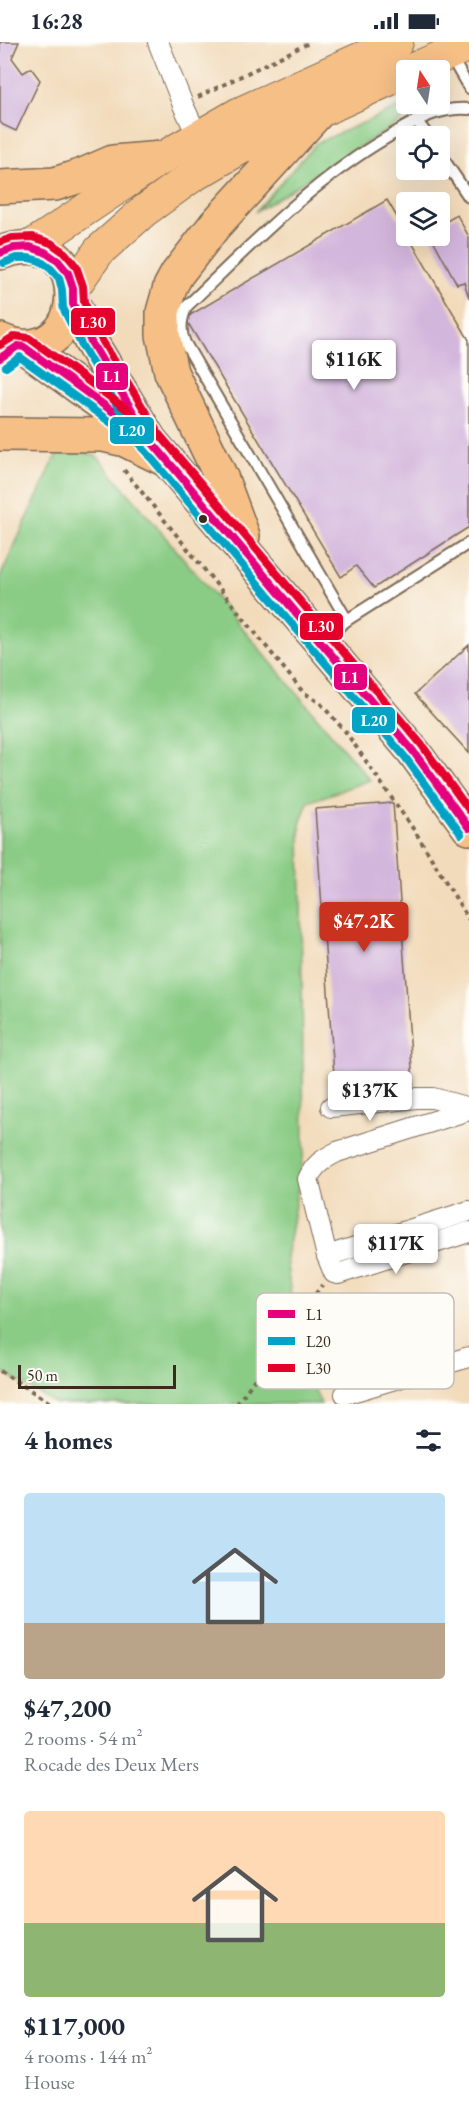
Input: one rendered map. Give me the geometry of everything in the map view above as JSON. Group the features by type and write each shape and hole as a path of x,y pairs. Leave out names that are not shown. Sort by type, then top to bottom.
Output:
{"highway":[{"path":"251,557 220,477 171,372 162,335 163,312 170,287 177,274 215,225 320,110"},
{"path":"0,187 55,184 113,162 162,158"},
{"path":"11,247 45,252 58,261 68,273 73,296 91,342 160,451 465,815"},
{"path":"11,348 46,341 59,332 68,319 73,296"},
{"path":"11,348 160,451"},
{"path":"0,434 103,435 160,451"}],"main road":[{"path":"11,247 198,136 280,93 397,42"},
{"path":"435,60 459,50"},
{"path":"73,296 99,251 144,211 191,177 224,156 396,76"}],"street":[{"path":"158,42 198,136"},
{"path":"331,1107 433,1098 469,1109"},
{"path":"469,1109 337,1152 313,1168 308,1179 330,1264 338,1274 469,1232"},
{"path":"330,1264 469,1211"},
{"path":"454,1361 469,1357"},
{"path":"345,1394 362,1389"}],"lane":[{"path":"459,50 469,88"},
{"path":"348,620 185,343 182,336 182,318 187,306 301,198 365,151 417,120 446,110 469,109"},
{"path":"417,120 421,126"},
{"path":"450,169 469,197"},
{"path":"320,641 348,620 469,543"}],"path":[{"path":"122,466 303,692 320,703 345,731 416,833 469,920"},
{"path":"311,1293 330,1264"},
{"path":"0,1371 52,1404"},
{"path":"237,1404 256,1375"}],"green space":[{"path":"396,109 396,114 413,114 255,212 316,143"},
{"path":"89,453 98,457 370,780 308,802 300,824 304,1151 286,1257 291,1293 256,1293 256,1389 314,1389 321,1404 56,1404 0,1370 0,577 57,454"}],"building":[{"path":"0,42 19,42 12,58 23,73 31,68 40,80 16,131 0,122"},
{"path":"387,200 396,215 396,246 414,246 469,340 469,527 374,588 356,566 341,577 185,318"},
{"path":"457,215 469,237 469,298 464,282 457,284 436,246 450,246 450,219"},
{"path":"469,645 469,753 415,694"},
{"path":"393,803 414,1097 336,1103 315,809"}],"transit line":[{"name":"L30","path":"0,242 12,238 33,237 51,243 65,253 76,266 83,286 84,302 100,337 159,434 421,744 469,810"},
{"name":"L1","path":"0,253 14,248 30,247 45,252 58,261 68,273 73,288 73,304 91,342 150,440 413,751 469,828"},
{"name":"L20","path":"4,263 16,258 29,258 40,261 59,278 63,308 82,346 141,446 405,757 461,834"},
{"name":"L30","path":"0,345 15,336 29,338 129,411"},
{"name":"L1","path":"0,358 18,346 24,347 123,419"},
{"name":"L20","path":"6,367 20,357 117,427"}]}
